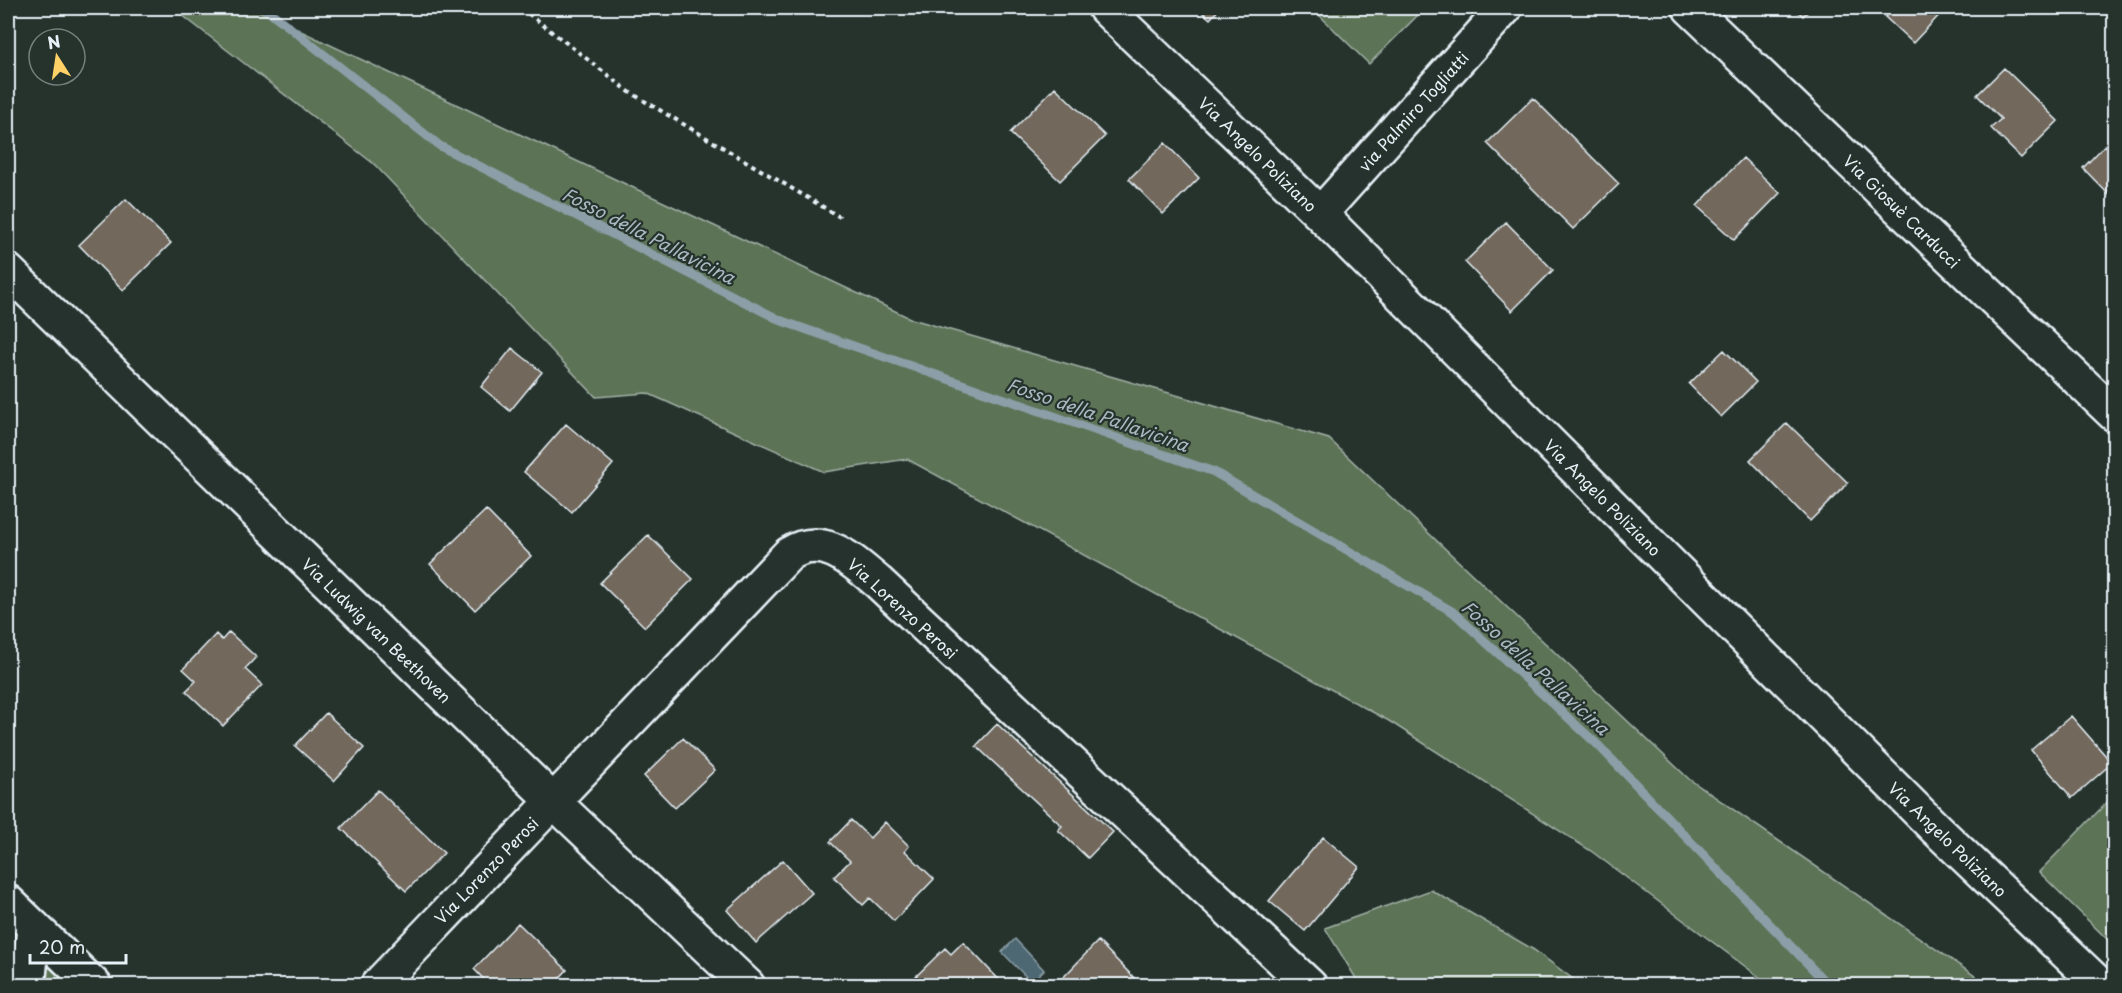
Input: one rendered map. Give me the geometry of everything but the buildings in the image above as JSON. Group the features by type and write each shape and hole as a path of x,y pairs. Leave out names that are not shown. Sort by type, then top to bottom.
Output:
{"street":[{"name":"Via Angelo Poliziano","path":"1105,8 1320,214 1927,821 2101,986"},
{"name":"via Palmiro Togliatti","path":"1320,214 1505,8"},
{"name":"Via Giosuè Carducci","path":"1690,8 2115,414"},
{"name":"Via Ludwig van Beethoven","path":"8,271 553,801 748,986"},
{"name":"Via Lorenzo Perosi","path":"376,986 789,554 807,546 827,547 841,553 878,582 1310,986"},
{"path":"8,902 95,986"},
{"path":"28,986 34,927"}],"path":[{"path":"520,8 631,93 840,217"}],"green space":[{"path":"173,8 252,8 912,319 1329,439 1689,779 1988,985 1770,985 1591,851 1389,721 907,459 824,472 647,393 596,397 374,164"},
{"path":"1312,8 1425,8 1369,64"},
{"path":"2114,795 2114,946 2039,872"},
{"path":"1431,890 1534,950 1581,985 1360,985 1325,928"},
{"path":"47,964 70,985 44,986"}],"water":[{"path":"1015,939 1044,970 1031,982 1002,952"}],"waterway":[{"name":"Fosso della Pallavicina","path":"265,8 440,146 782,321 1214,472 1453,612 1599,746 1829,986"}]}
